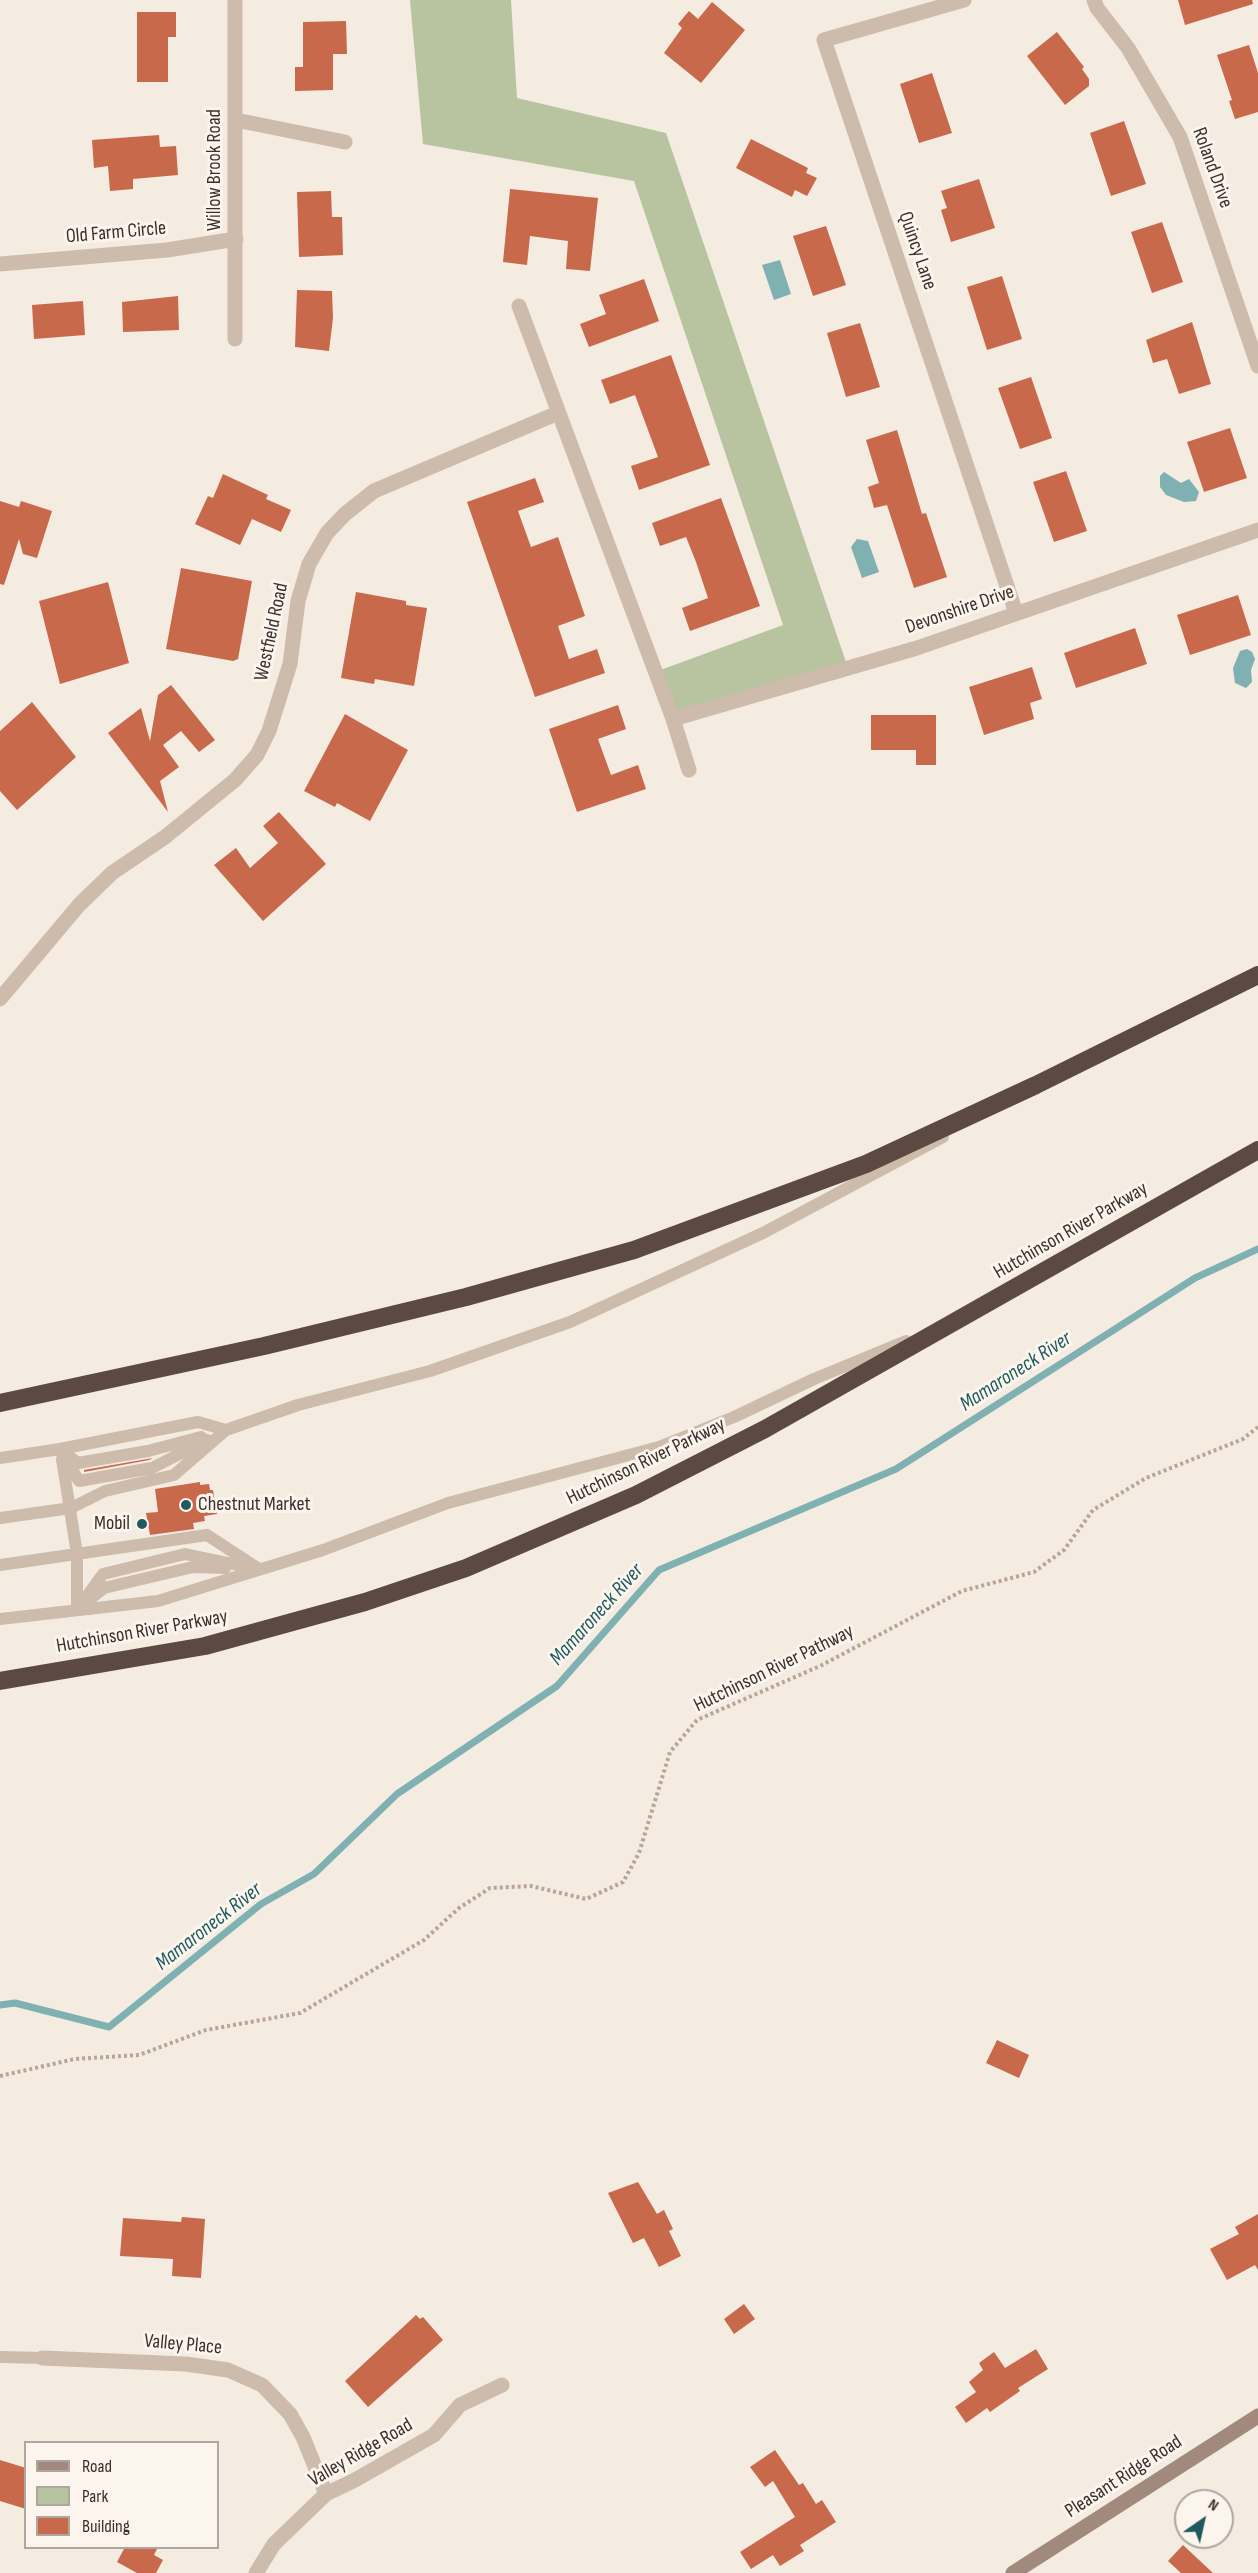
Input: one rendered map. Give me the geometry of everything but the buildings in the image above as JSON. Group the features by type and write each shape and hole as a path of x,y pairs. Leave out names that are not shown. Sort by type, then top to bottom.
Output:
{"highway":[{"path":"0,1403 264,1346 466,1297 634,1250 866,1164 1036,1085 1258,975"},
{"name":"Hutchinson River Parkway","path":"0,1681 205,1646 365,1602 466,1568 636,1495 765,1429 1258,1150"}],"street":[{"name":"Willow Brook Road","path":"235,0 237,120 235,339"},
{"name":"Quincy Lane","path":"964,0 824,40 1016,613"},
{"name":"Roland Drive","path":"1094,0 1097,8 1128,48 1180,137 1258,366"},
{"path":"237,120 345,142"},
{"name":"Old Farm Circle","path":"0,264 167,250 236,239"},
{"path":"519,306 673,719 688,770"},
{"name":"Westfield Road","path":"0,999 79,905 112,873 165,837 235,780 257,755 269,731 290,664 298,601 309,564 327,533 345,514 374,491 558,413"},
{"name":"Devonshire Drive","path":"673,719 917,648 1258,530"},
{"name":"Valley Place","path":"42,2358 186,2364 228,2370 262,2385 290,2414 303,2437 327,2493"},
{"name":"Valley Ridge Road","path":"256,2573 274,2544 327,2493 355,2480 434,2435 460,2405 502,2385"},
{"name":"Pleasant Ridge Road","path":"1013,2573 1256,2420"}],"lane":[{"path":"60,1449 78,1463 148,1451 225,1430 298,1405 430,1371 570,1322 763,1233 841,1193 1036,1085"},
{"path":"0,1619 159,1600 322,1550 448,1503 659,1447 734,1417 814,1379 973,1313"},
{"path":"0,1458 60,1449 198,1422 225,1430"},
{"path":"60,1449 79,1481 152,1468 225,1430"},
{"path":"0,1518 71,1508 105,1491 174,1475 225,1430"},
{"path":"60,1449 77,1554 77,1610"},
{"path":"0,1565 207,1535 259,1569"},
{"path":"77,1610 103,1574 185,1554 259,1569"},
{"path":"0,2357 42,2358"}],"path":[{"name":"Hutchinson River Pathway","path":"0,2076 75,2059 139,2055 206,2030 300,2013 424,1940 459,1908 490,1888 531,1886 586,1899 623,1882 639,1852 670,1752 697,1720 820,1666 962,1591 1035,1572 1064,1550 1093,1510 1146,1478 1243,1439 1258,1427"}],"green space":[{"path":"410,0 511,0 517,98 666,133 848,668 673,719 655,672 783,625 634,181 423,144"}],"water":[{"path":"780,260 791,294 774,300 762,265"},
{"path":"1164,472 1181,483 1189,479 1199,492 1196,501 1184,502 1166,495 1160,487 1160,476"},
{"path":"857,539 868,541 879,572 862,578 851,547"},
{"path":"1247,649 1252,652 1255,659 1251,670 1252,682 1246,688 1235,683 1233,668 1240,651"}],"waterway":[{"name":"Mamaroneck River","path":"0,2005 15,2003 109,2027 261,1904 314,1874 397,1794 557,1686 659,1570 896,1469 1195,1278 1258,1249"}],"place":[{"name":"Chestnut Market","path":"186,1505"},
{"name":"Mobil","path":"142,1524"}]}
